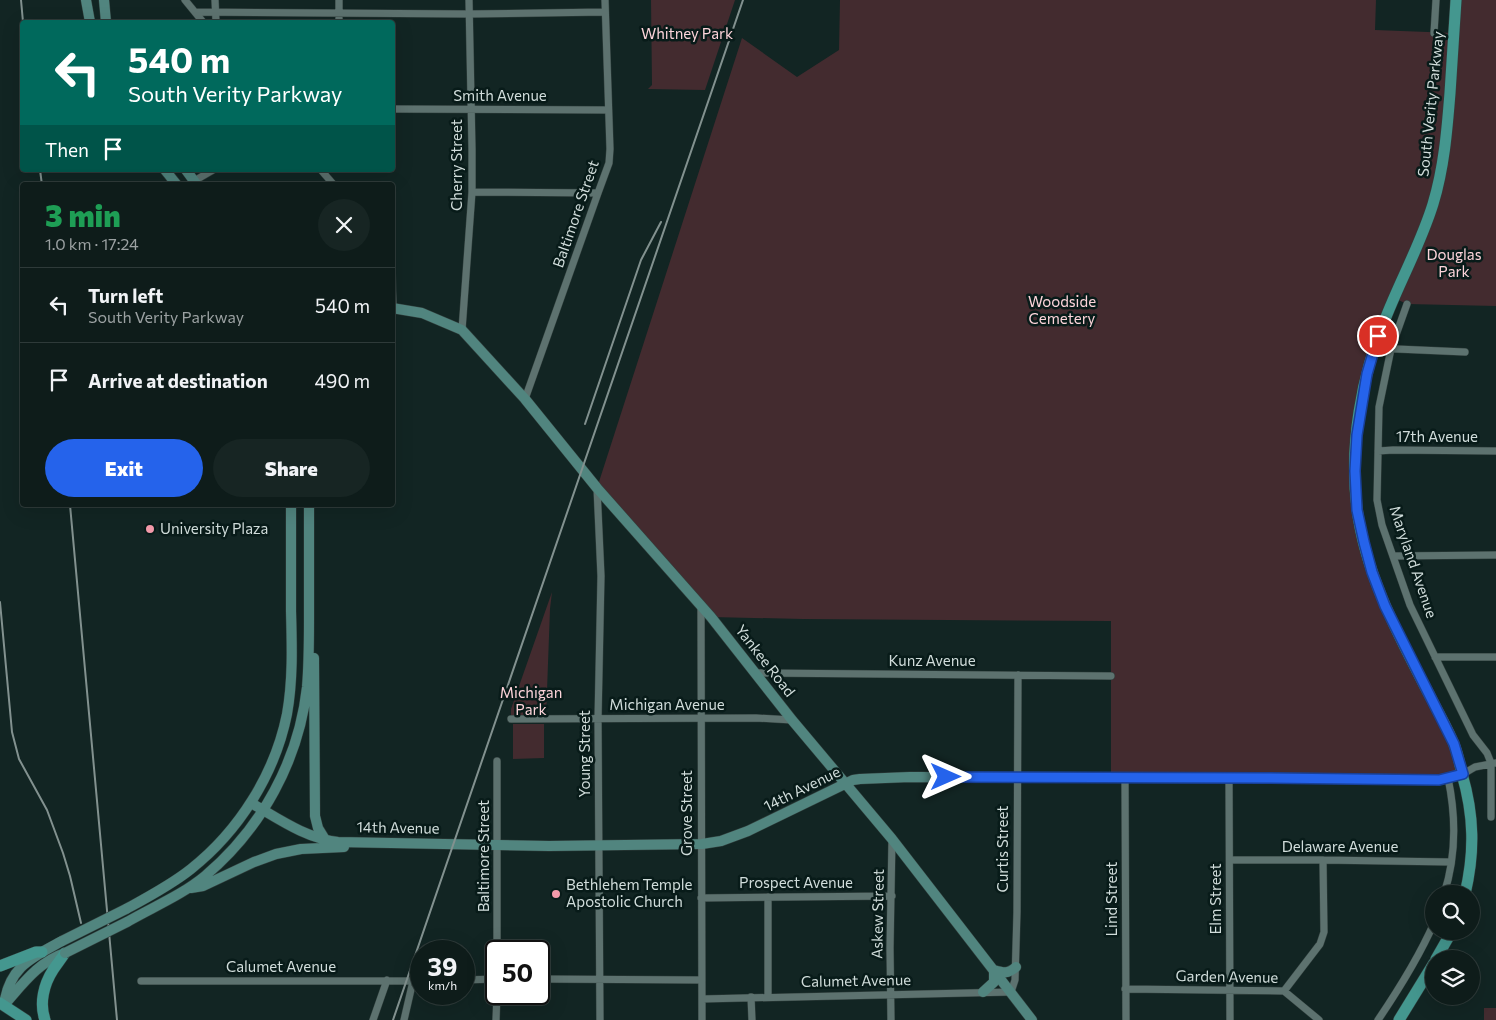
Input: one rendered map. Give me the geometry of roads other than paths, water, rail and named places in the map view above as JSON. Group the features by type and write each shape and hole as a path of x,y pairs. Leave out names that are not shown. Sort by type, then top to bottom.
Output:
{"main road":[{"path":"86,0 90,20"},
{"path":"104,0 106,20"},
{"name":"South Verity Parkway","path":"1456,0 1448,121 1440,180 1432,206 1385,317 1374,348 1363,392 1356,454 1357,510 1372,572 1385,606 1454,744 1463,774 1472,820 1471,861 1467,885"},
{"path":"167,172 175,182"},
{"path":"188,172 195,182"},
{"path":"395,308 422,313 462,330"},
{"name":"Yankee Road","path":"462,330 526,399 597,488 711,617 792,720 892,839 1032,1020"},
{"path":"1,1004 13,975 22,966 62,941 159,891 191,869 235,825 251,804 277,750 289,704 292,655 291,507"},
{"path":"1,1004 45,963 127,922 188,888 205,876 232,851 264,810 283,775 296,741 307,686 309,507"},
{"path":"308,651 314,659 315,816 318,828 326,841"},
{"name":"14th Avenue","path":"251,804 298,830 326,841 600,846 702,844 721,841 748,831 845,783 860,779 1018,777 1439,780 1463,774"},
{"path":"188,888 203,886 254,862 276,854 300,849 343,848 352,842"},
{"path":"0,966 36,952 42,952"},
{"path":"45,1020 42,1006 45,986 65,953"},
{"path":"983,992 994,982 994,970 1004,973 1010,972 1016,967"},
{"path":"1399,1020 1425,978"},
{"path":"1,1004 10,1020"},
{"path":"1,1004 26,1020"}],"street":[{"path":"185,0 201,20"},
{"path":"215,0 216,20"},
{"path":"339,0 339,20"},
{"name":"Cherry Street","path":"462,330 472,192 469,0"},
{"name":"Baltimore Street","path":"526,399 610,163 604,0"},
{"path":"1434,32 1436,0"},
{"path":"195,12 339,14 604,12"},
{"name":"Smith Avenue","path":"395,109 608,110"},
{"path":"197,182 210,172"},
{"path":"323,172 331,182"},
{"path":"472,192 598,193"},
{"name":"Maryland Avenue","path":"1407,304 1391,349 1379,406 1377,500 1382,525 1410,605 1473,735 1493,763 1490,816"},
{"path":"1374,348 1465,352"},
{"name":"17th Avenue","path":"1378,451 1496,451"},
{"name":"Young Street","path":"597,488 601,576 598,718 600,1020"},
{"path":"1392,556 1496,556"},
{"name":"Grove Street","path":"701,606 702,1020"},
{"path":"1435,657 1496,657"},
{"name":"Kunz Avenue","path":"754,673 1111,676"},
{"name":"Curtis Street","path":"1011,992 1015,980 1016,967 1018,675"},
{"name":"Michigan Avenue","path":"511,719 792,720"},
{"name":"Baltimore Street","path":"497,761 497,940"},
{"name":"14th Avenue","path":"1463,774 1475,767 1493,763"},
{"name":"Lind Street","path":"1125,778 1126,1020"},
{"name":"Elm Street","path":"1229,778 1230,1020"},
{"path":"1446,885 1453,847 1454,818 1448,778"},
{"name":"Askew Street","path":"891,1020 892,839"},
{"name":"Delaware Avenue","path":"1230,860 1450,862"},
{"path":"1284,991 1320,944 1324,932 1323,860"},
{"name":"Prospect Avenue","path":"701,898 892,896"},
{"path":"768,897 768,997"},
{"path":"1378,1020 1427,940"},
{"path":"373,1020 387,980"},
{"path":"550,980 702,980"},
{"name":"Calumet Avenue","path":"141,981 410,981"},
{"name":"Garden Avenue","path":"1125,989 1284,991 1319,1020"},
{"name":"Calumet Avenue","path":"702,999 1011,992"},
{"path":"404,1020 410,994"},
{"path":"751,997 752,1020"},
{"path":"496,1020 497,1005"}],"railway":[{"path":"21,0 23,20"},
{"path":"393,1020 743,0"},
{"path":"40,172 42,182"},
{"path":"585,424 641,260 661,222"},
{"path":"70,507 117,1020"},
{"path":"0,602 12,732 19,759 47,810 63,853 81,923"}],"place":[{"name":"University Plaza","path":"150,529"},
{"name":"Bethlehem Temple Apostolic Church","path":"556,894"}],"park label":[{"name":"Whitney Park","path":"687,34"},
{"name":"Douglas Park","path":"1454,264"},
{"name":"Woodside Cemetery","path":"1062,310"},
{"name":"Michigan Park","path":"531,702"}]}
